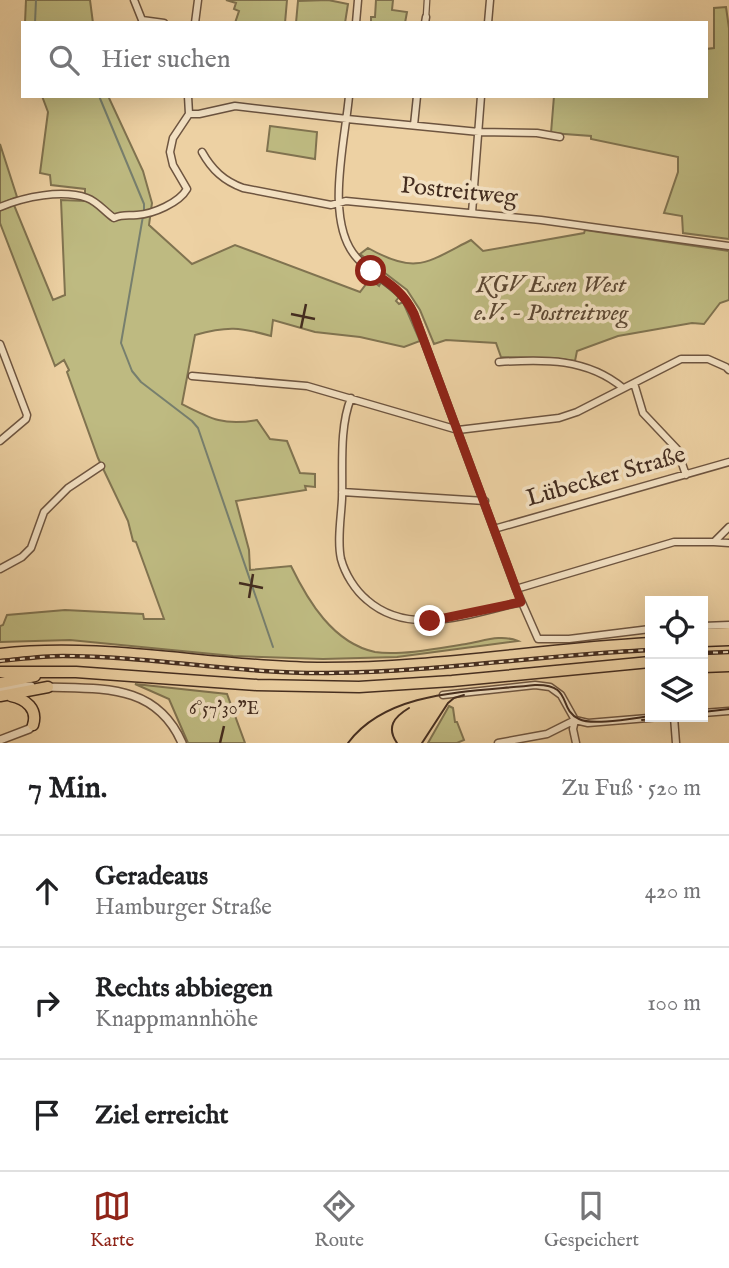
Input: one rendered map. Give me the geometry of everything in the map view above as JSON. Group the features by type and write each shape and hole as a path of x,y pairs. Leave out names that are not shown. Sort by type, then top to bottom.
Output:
{"highway":[{"path":"708,634 729,633"},
{"path":"574,649 645,637"},
{"path":"708,641 729,640"},
{"path":"0,653 67,651 337,668 419,664 645,643"},
{"path":"708,659 729,658"},
{"path":"0,672 76,671 257,685 348,687 452,681 645,662"},
{"path":"617,665 645,668"},
{"path":"708,667 729,666"},
{"path":"0,683 76,671"},
{"path":"2,693 48,687"},
{"path":"2,693 27,702 35,715 33,725"}],"street":[{"path":"134,0 142,20 149,21"},
{"path":"195,21 198,0"},
{"path":"356,21 358,0"},
{"path":"425,20 427,0"},
{"path":"488,21 490,0"},
{"path":"0,207 24,198 70,196 87,198 114,218 122,214 144,214 174,201 187,190 173,165 170,152 173,138 188,114 188,98"},
{"path":"349,98 338,204 344,239 362,264 396,288 408,302 485,500 521,602 538,639 542,641 645,630"},
{"path":"414,125 417,98"},
{"path":"472,213 481,98"},
{"path":"188,114 235,106 478,132 537,133 560,137"},
{"name":"Postreitweg","path":"202,152 212,168 231,183 243,188 331,205 345,201 472,213 729,246"},
{"path":"0,344 27,415 26,419 0,441"},
{"path":"499,362 533,359 564,361 599,372 623,388"},
{"path":"192,376 293,383 458,430 559,418 578,412 681,359 708,359 728,366"},
{"path":"634,383 643,413 677,449 686,475"},
{"path":"351,398 345,425 341,558 354,586 376,607 416,622 521,602"},
{"name":"Lübecker Straße","path":"494,529 729,462"},
{"path":"0,569 28,552 44,512 68,488 101,466"},
{"path":"342,492 485,500"},
{"path":"713,542 729,527"},
{"path":"516,589 674,542 729,543"},
{"path":"708,626 729,625"},
{"path":"443,695 545,686 561,695 575,720 573,729 576,743"},
{"path":"48,687 106,689 138,696 161,711 182,743"},
{"path":"708,713 729,711"},
{"path":"498,743 547,734 575,720 588,723 645,718"},
{"path":"674,722 676,743"},
{"path":"0,740 33,725"}],"green space":[{"path":"26,0 90,0 93,21 25,21"},
{"path":"226,0 287,0 285,21 236,21 239,11 234,9 236,3"},
{"path":"328,0 348,4 345,21 296,21 298,1"},
{"path":"376,0 393,0 392,10 407,12 405,21 371,21 371,17 375,17"},
{"path":"726,7 729,28 729,239 683,233 682,216 664,213 678,172 678,157 591,139 591,136 551,133 554,98 708,98 708,49 714,48 714,8"},
{"path":"43,98 109,98 143,171 152,203 149,225 192,264 235,245 360,292 370,279 379,286 381,282 399,297 396,301 399,304 403,302 420,341 404,347 360,337 315,332 273,320 271,336 233,329 195,335 182,404 226,422 257,420 270,439 287,441 300,473 315,474 315,487 305,486 306,490 236,501 249,550 250,570 291,566 305,593 334,630 360,647 375,652 420,651 499,638 518,641 397,657 323,659 233,656 70,640 0,642 0,626 7,615 65,610 143,614 144,619 164,619 136,542 133,541 128,521 98,458 67,372 69,370 64,360 55,366 0,223 0,210 14,205 53,300 65,295 61,200 85,201 85,189 51,185 50,175 40,173 48,112"},
{"path":"270,126 317,132 315,159 267,151"},
{"path":"0,144 17,197 0,204"},
{"name":"KGV Essen West e.V. - Postreitweg","path":"585,230 729,251 729,300 720,303 704,324 692,323 618,336 577,351 575,361 501,357 496,343 446,340 434,344 420,310 407,290 360,254 368,248 398,261 421,263 471,240 483,251 584,233"},
{"path":"135,684 227,694 245,743 188,743 169,699"},
{"path":"449,706 453,708 455,722 464,740 457,743 428,743"}],"waterway":[{"path":"35,21 36,0"},
{"path":"100,98 144,204 144,211"},
{"path":"143,216 121,343 132,371 141,382 198,428 273,647"}],"tram line":[{"path":"348,743 365,725 386,712 409,703 460,692 535,685 555,688 572,715 585,721 645,717"},
{"path":"422,743 448,703 464,695"},
{"path":"397,743 392,732 393,723 409,708"},
{"path":"708,711 729,709"}],"railway":[{"path":"0,661 55,656 96,657 262,671 328,673 409,670 645,650"},
{"path":"708,653 729,652"}],"route":[{"path":"371,271 396,288 414,314 521,602 430,621"}]}
